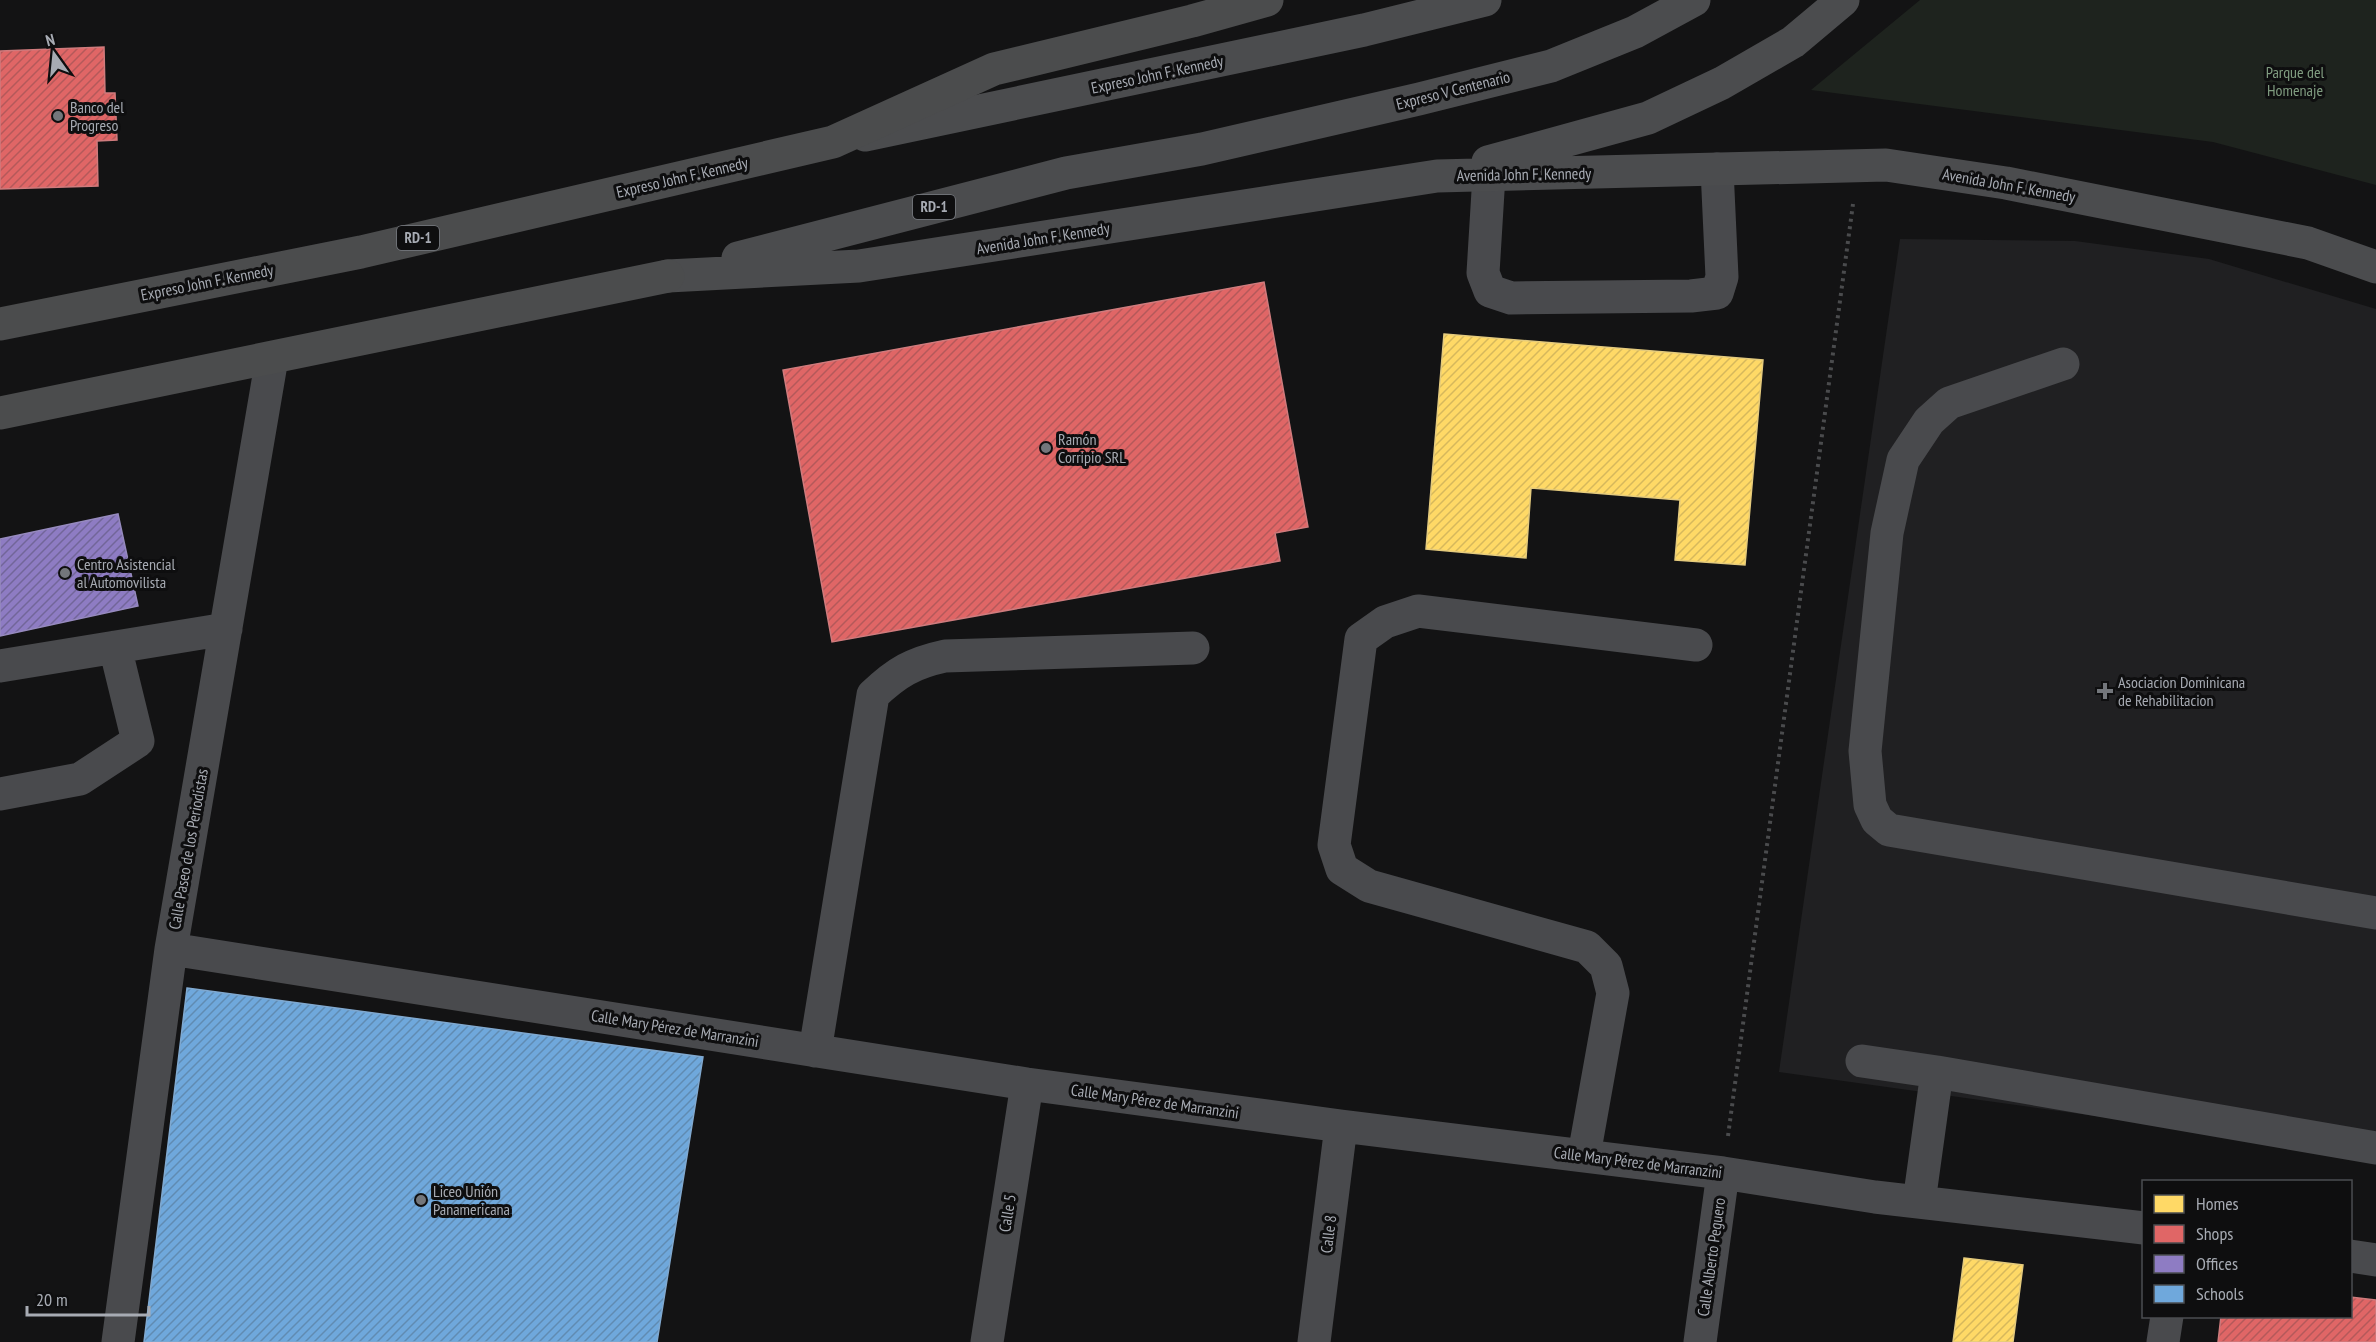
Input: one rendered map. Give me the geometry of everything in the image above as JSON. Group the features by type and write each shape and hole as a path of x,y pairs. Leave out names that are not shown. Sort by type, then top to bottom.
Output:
{"highway":[{"path":"833,142 994,69 1192,21 1267,0"},
{"name":"Expreso John F. Kennedy","path":"0,324 360,252 833,142"},
{"name":"RD-1","path":"0,413 668,276"}],"main road":[{"name":"Expreso John F. Kennedy","path":"833,142 1364,30 1485,0"},
{"name":"Expreso V Centenario","path":"668,276 1066,173 1202,149 1551,66 1635,33 1694,0"},
{"path":"1437,176 1648,118 1722,83 1793,42 1843,0"},
{"name":"Avenida John F. Kennedy","path":"668,276 859,266 1437,176 1886,165 2006,183 2308,243 2376,267"}],"street":[{"path":"1489,175 1483,273 1490,291 1511,298 1691,296 1716,293 1722,277 1717,169"},
{"name":"Calle Paseo de los Periodistas","path":"118,1342 171,949 272,358"},
{"path":"2063,364 1949,403 1929,421 1903,460 1887,533 1865,751 1870,805 1877,820 1889,830 2376,913"},
{"path":"1584,1155 1613,993 1606,966 1587,947 1369,886 1342,869 1334,845 1362,639 1385,622 1419,611 1696,645"},
{"path":"0,666 226,629"},
{"path":"0,794 80,779 138,741 115,647"},
{"path":"815,1050 873,695 893,675 920,661 945,656 1193,648"},
{"name":"Calle Mary Pérez de Marranzini","path":"171,949 1027,1084 1341,1126 1723,1173 1919,1202 2142,1228"},
{"path":"1862,1061 2376,1148"},
{"path":"1919,1202 1937,1072"},
{"name":"Calle 5","path":"987,1342 1027,1084"},
{"name":"Calle 8","path":"1314,1342 1341,1126"},
{"name":"Calle Alberto Peguero","path":"1700,1342 1723,1173"},
{"path":"2352,1256 2376,1260"},
{"path":"2163,1342 2167,1318"}],"path":[{"path":"1723,1173 1858,166"}],"shaded area":[{"name":"Asociacion Dominicana de Rehabilitacion","path":"1900,239 2075,241 2209,259 2376,309 2376,1155 1779,1072"}],"green space":[{"name":"Parque del Homenaje","path":"1920,0 2376,0 2376,185 2213,142 1811,90"}],"building: Homes":[{"path":"1444,334 1763,360 1745,565 1675,560 1680,500 1531,488 1526,558 1426,549"},
{"path":"1964,1258 2023,1265 2013,1342 1953,1342"}],"building: Shops":[{"name":"Banco del Progreso","path":"104,47 105,93 115,93 117,140 97,141 98,186 0,189 0,51"},
{"name":"Ramón Corripio SRL","path":"1264,282 1308,527 1275,533 1280,561 832,642 783,370"},
{"path":"2352,1297 2376,1300 2376,1342 2218,1342 2221,1318 2352,1318"}],"building: Offices":[{"name":"Centro Asistencial al Automovilista","path":"118,514 138,606 0,636 0,539"}],"building: Schools":[{"name":"Liceo Unión Panamericana","path":"187,988 703,1057 657,1342 144,1342"}],"place":[{"name":"Banco del Progreso","path":"58,116"},
{"name":"Ramón Corripio SRL","path":"1046,448"},
{"name":"Centro Asistencial al Automovilista","path":"65,573"},
{"name":"Asociacion Dominicana de Rehabilitacion","path":"2105,691"},
{"name":"Liceo Unión Panamericana","path":"421,1200"}]}
